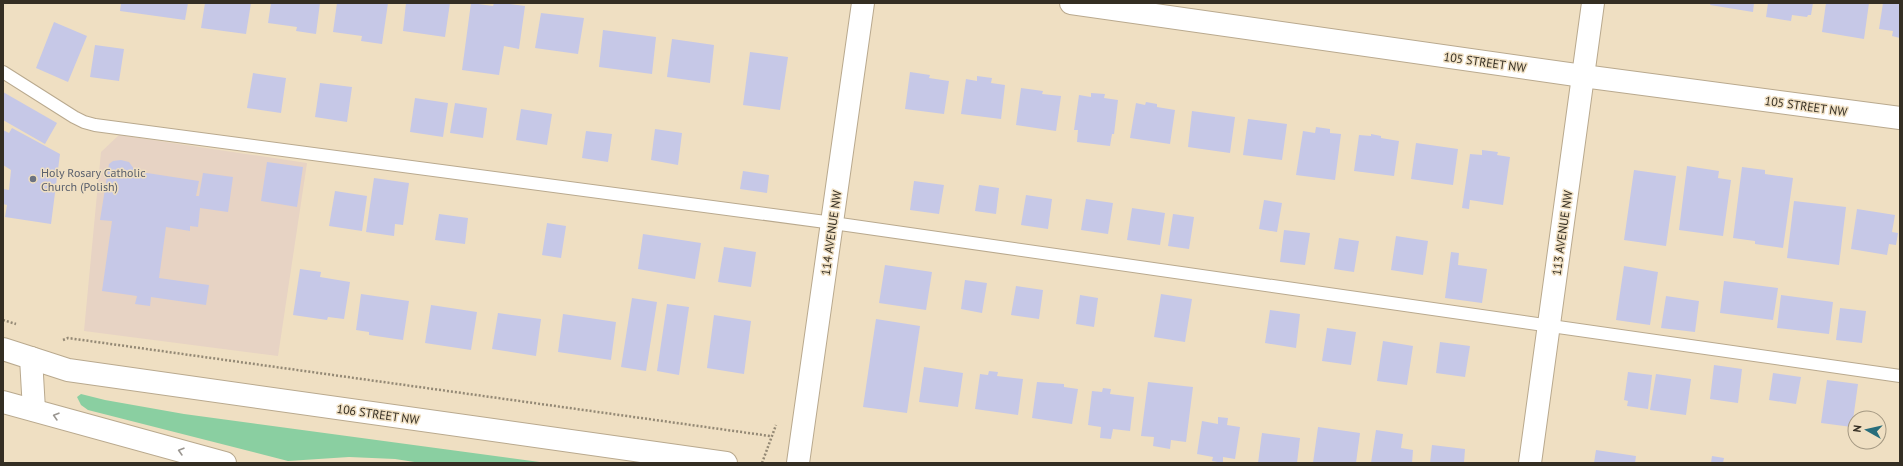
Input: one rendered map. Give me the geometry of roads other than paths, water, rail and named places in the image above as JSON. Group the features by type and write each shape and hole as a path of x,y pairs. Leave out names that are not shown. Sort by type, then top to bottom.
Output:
{"street":[{"name":"114 AVENUE NW","path":"798,463 833,223 862,3"},
{"name":"105 STREET NW","path":"1071,3 1583,76 1900,118"},
{"name":"113 AVENUE NW","path":"1530,463 1593,3"},
{"name":"106 STREET NW","path":"3,349 68,370 726,463"},
{"path":"31,358 34,410"},
{"path":"3,402 225,463"}],"lane":[{"path":"3,72 74,117 95,125 833,223 1900,376"}],"place":[{"name":"Holy Rosary Catholic Church (Polish)","path":"33,179"}]}
